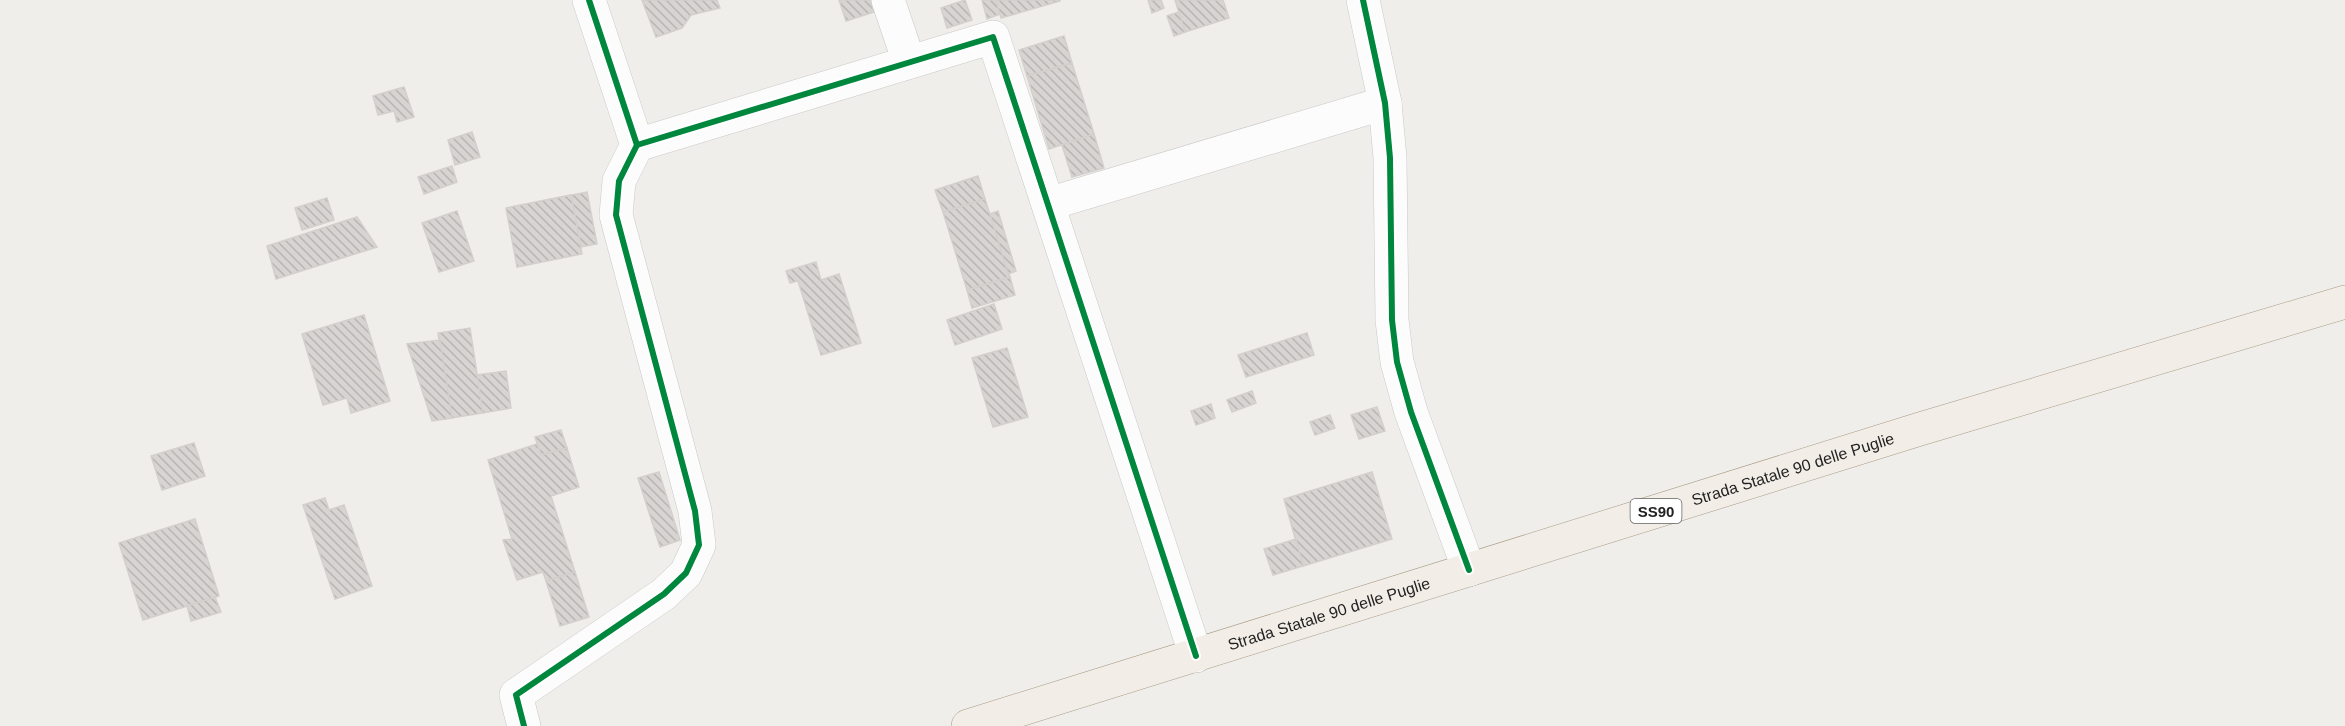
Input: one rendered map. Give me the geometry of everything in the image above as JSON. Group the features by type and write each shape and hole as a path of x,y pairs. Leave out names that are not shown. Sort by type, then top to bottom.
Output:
{"main road":[{"name":"Strada Statale 90 delle Puglie","path":"968,726 1920,429 2345,302"}],"street":[{"path":"524,726 516,695 664,594 686,573 699,545 695,511 616,214 619,181 637,146 589,0"},
{"path":"888,0 909,62"},
{"path":"1363,0 1385,103 1390,158 1392,320 1397,362 1411,412 1469,570"},
{"path":"637,146 993,37 1196,656"},
{"path":"1048,204 1385,103"}],"building":[{"path":"642,0 717,0 720,8 691,15 682,28 656,37"},
{"path":"839,0 870,0 874,12 846,21"},
{"path":"965,0 972,20 947,28 941,8"},
{"path":"982,0 996,0 1000,14 987,19"},
{"path":"996,0 1060,0 1060,1 1001,18"},
{"path":"1148,0 1161,0 1164,8 1152,13"},
{"path":"1175,0 1223,0 1229,18 1185,32"},
{"path":"1179,12 1185,32 1174,36 1167,16"},
{"path":"1064,36 1072,63 1027,76 1019,50"},
{"path":"1072,63 1094,134 1049,149 1027,76"},
{"path":"404,87 414,117 397,122 394,111 378,115 373,96"},
{"path":"472,132 480,157 455,165 448,140"},
{"path":"1094,134 1104,168 1072,177 1062,145"},
{"path":"452,166 457,182 424,194 418,177"},
{"path":"978,176 985,199 943,212 935,190"},
{"path":"587,192 597,244 581,247 571,195"},
{"path":"571,195 582,254 517,267 506,208"},
{"path":"327,198 334,220 302,230 295,208"},
{"path":"985,199 1010,277 967,290 943,212"},
{"path":"457,211 474,261 439,272 422,223"},
{"path":"998,211 1016,271 1008,274 990,214"},
{"path":"357,217 377,247 276,279 267,246"},
{"path":"816,262 821,280 839,274 861,343 821,355 798,281 790,283 786,271"},
{"path":"1010,277 1015,295 972,308 967,290"},
{"path":"994,304 1002,329 955,345 947,320"},
{"path":"364,315 390,401 351,413 347,398 323,405 302,334"},
{"path":"470,328 483,413 452,418 438,333"},
{"path":"1307,333 1314,355 1246,377 1238,355"},
{"path":"440,340 452,418 432,421 407,344"},
{"path":"1007,348 1028,417 993,427 972,358"},
{"path":"506,371 511,408 483,413 477,375"},
{"path":"1252,391 1256,403 1232,412 1227,400"},
{"path":"1211,404 1215,418 1196,425 1191,411"},
{"path":"1377,407 1385,431 1359,439 1351,415"},
{"path":"1330,415 1335,428 1315,435 1310,422"},
{"path":"561,430 567,448 541,455 535,437"},
{"path":"194,443 205,476 162,490 151,456"},
{"path":"537,444 541,455 567,448 579,487 551,496 575,572 546,581 543,572 517,580 503,540 512,539 488,460"},
{"path":"659,472 680,540 660,547 638,478"},
{"path":"1372,472 1392,539 1303,566 1284,499"},
{"path":"325,498 329,510 344,505 372,586 335,599 303,505"},
{"path":"195,519 219,596 143,620 119,543"},
{"path":"1296,539 1303,566 1273,575 1264,549"},
{"path":"575,572 589,617 560,626 546,581"},
{"path":"215,597 221,612 191,621 187,606"}],"cycle path":[{"path":"589,0 637,145 993,37 1196,656"},
{"path":"1363,0 1385,103 1390,158 1392,320 1397,362 1411,412 1469,570"},
{"path":"524,726 516,695 664,594 686,573 699,545 695,511 616,215 619,181 637,145"}]}
